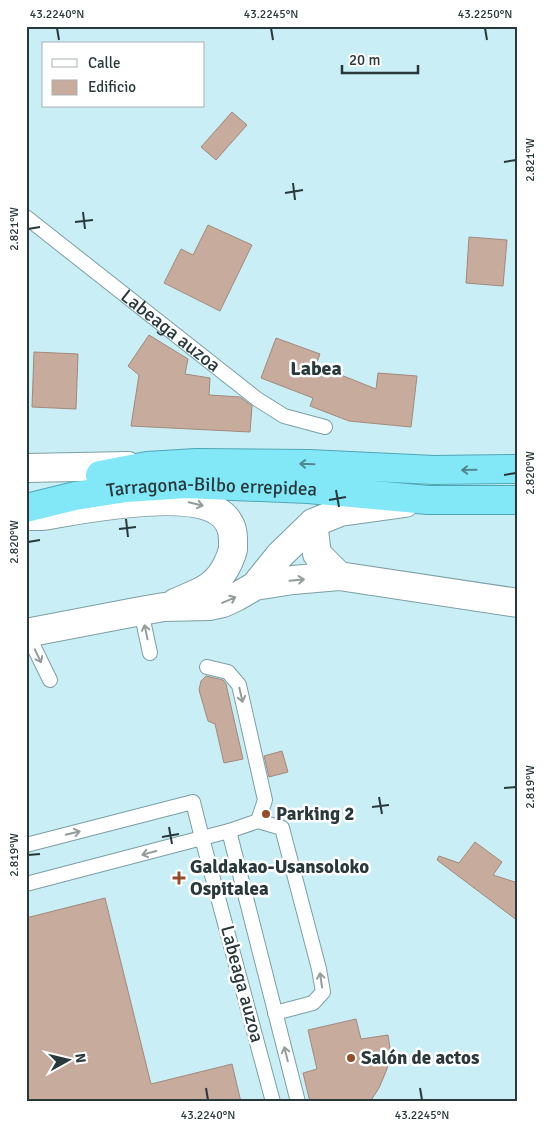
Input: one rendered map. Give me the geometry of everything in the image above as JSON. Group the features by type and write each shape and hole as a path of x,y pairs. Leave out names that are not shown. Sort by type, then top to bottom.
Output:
{"highway":[{"name":"Tarragona-Bilbo errepidea","path":"26,490 147,466 196,463 308,464 434,470 518,469"},
{"name":"Tarragona-Bilbo errepidea","path":"26,508 75,496 126,488 186,484 308,489 428,500 518,500"}],"street":[{"path":"26,468 147,466"},
{"path":"255,586 280,554 312,523 340,512 428,500"},
{"path":"26,516 42,516 138,502 183,501 214,508 229,521 234,536 232,553 223,574 216,583 153,609"},
{"path":"312,523 317,554 339,576"},
{"path":"27,633 153,609 209,606 224,603 255,586 339,576 518,603"}],"lane":[{"name":"Labeaga auzoa","path":"26,217 257,399 284,416 325,427"},
{"path":"150,653 153,609"},
{"path":"27,633 50,680"},
{"path":"26,884 229,832 258,821 265,800 239,685 228,672 207,667"},
{"name":"Labeaga auzoa","path":"26,845 193,802 273,1102"},
{"name":"Labeaga auzoa","path":"258,821 282,828 320,969 323,992 314,1003 275,1013"},
{"name":"Labeaga auzoa","path":"229,832 298,1102"}],"building":[{"path":"232,112 247,125 216,160 201,147"},
{"path":"208,225 252,245 220,311 164,283 181,249 193,255"},
{"path":"469,237 507,240 503,286 466,283"},
{"path":"149,335 188,359 185,374 210,378 209,395 240,397 252,406 250,432 131,426 139,375 128,366"},
{"path":"276,338 320,354 316,365 376,389 378,373 417,376 411,427 349,421 310,406 313,398 261,378"},
{"path":"34,352 78,354 76,409 32,407"},
{"path":"206,676 223,680 226,684 243,759 224,763 215,724 208,721 199,690 201,681"},
{"path":"282,751 288,772 269,777 264,756"},
{"path":"475,842 502,862 493,875 518,883 518,921 437,860 439,856 459,863"},
{"path":"105,898 151,1084 232,1064 241,1102 26,1102 26,918"},
{"name":"Salón de actos","path":"356,1019 361,1039 388,1035 390,1048 387,1069 379,1088 370,1102 310,1102 303,1073 317,1069 308,1030"}],"place":[{"name":"Parking 2","path":"266,814"},
{"name":"Galdakao-Usansoloko Ospitalea","path":"179,878"},
{"name":"Salón de actos","path":"351,1058"}],"district":[{"name":"Labea","path":"316,368"}]}
